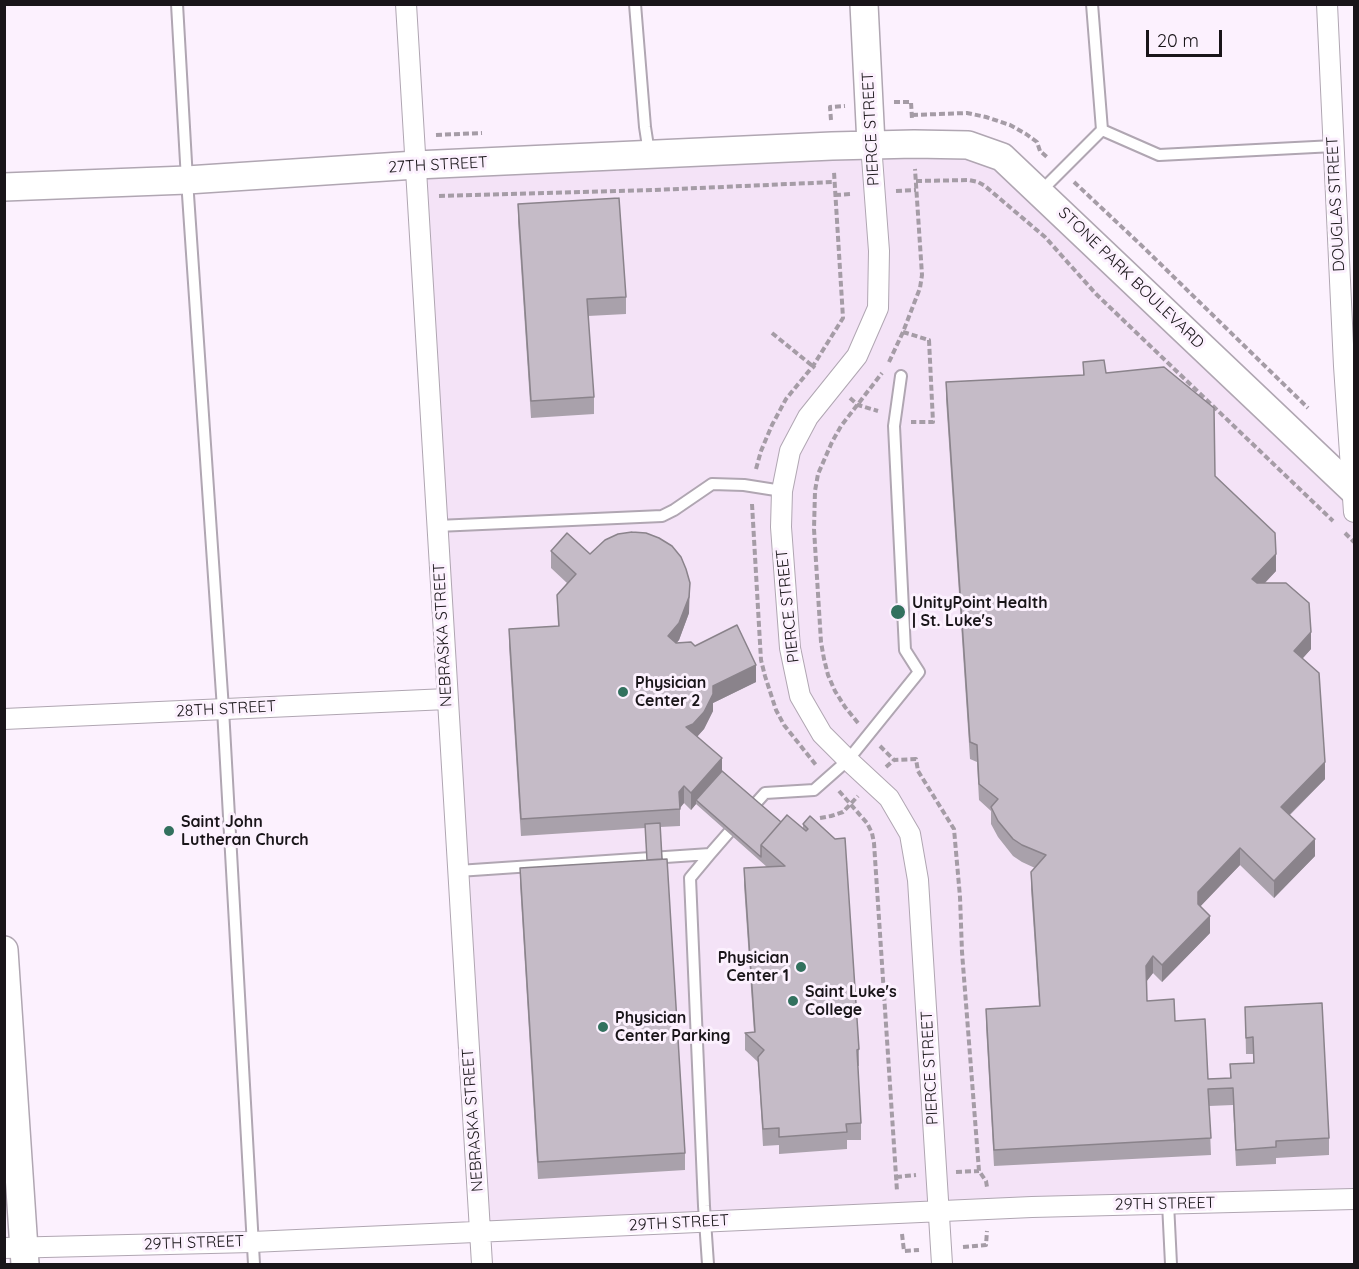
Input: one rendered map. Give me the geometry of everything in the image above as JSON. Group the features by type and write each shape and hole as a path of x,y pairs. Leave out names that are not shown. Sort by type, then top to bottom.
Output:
{"main road":[{"name":"PIERCE STREET","path":"864,4 872,144"},
{"name":"27TH STREET","path":"4,187 187,180 416,165 872,144"},
{"name":"STONE PARK BOULEVARD","path":"872,144 968,145 1002,157 1354,497"},
{"path":"4,950 18,1254"}],"street":[{"name":"NEBRASKA STREET","path":"406,4 482,1264"},
{"name":"DOUGLAS STREET","path":"1327,4 1344,366 1354,497"},
{"name":"PIERCE STREET","path":"872,144 879,251 878,308 857,356 808,417 790,451 782,491 781,527 790,648 800,696 822,734 889,798 909,834 918,880 942,1264"},
{"name":"28TH STREET","path":"4,719 447,699"},
{"name":"29TH STREET","path":"18,1254 988,1209 1354,1199"}],"lane":[{"path":"177,4 223,709 254,1264"},
{"path":"635,4 645,127 650,155"},
{"path":"1040,192 1102,130 1092,4"},
{"path":"1102,130 1159,155 1334,146"},
{"path":"708,1264 690,878 765,793 814,790 848,760 919,672 905,650 894,426 902,376"},
{"path":"437,526 662,516 712,484 753,486 782,491"},
{"path":"458,871 710,854"},
{"path":"1168,1203 1171,1264"}],"path":[{"path":"894,760 868,735 845,707 828,675 821,642 814,529 818,474 832,442 841,426 885,369 903,332 920,288 922,275 911,102"},
{"path":"830,107 843,318 813,366 786,399 761,451 753,486 752,505 761,660 776,710 792,737 851,803 872,833 896,1177 904,1251"},
{"path":"916,181 969,180 984,186 1045,237 1096,294 1354,542"},
{"path":"418,197 834,182"},
{"path":"903,332 929,340 933,422"},
{"path":"916,759 918,771 954,829 979,1171 986,1181 988,1209 986,1245"}],"shaded area":[{"name":"UnityPoint Health | St. Luke's","path":"650,155 1002,157 1354,491 1354,1199 480,1232 416,165"}],"building":[{"path":"619,198 626,297 587,299 594,397 531,401 518,204"},
{"path":"1104,360 1106,373 1164,367 1214,408 1215,476 1275,533 1276,554 1252,579 1257,583 1286,583 1309,603 1311,632 1294,651 1319,673 1325,762 1281,807 1315,839 1274,881 1240,848 1198,892 1198,904 1210,916 1162,965 1153,956 1146,966 1147,1001 1174,999 1175,1021 1205,1019 1208,1079 1231,1078 1230,1064 1254,1063 1253,1037 1246,1038 1245,1007 1322,1003 1329,1138 1276,1141 1276,1147 1236,1150 1233,1088 1208,1089 1211,1138 994,1150 986,1009 1040,1006 1031,872 1046,855 1013,839 998,821 991,807 998,799 979,784 977,745 970,742 946,382 1084,375 1083,362"},
{"name":"Physician Center 2","path":"567,533 590,554 605,540 618,534 646,533 672,546 681,557 686,569 690,583 689,597 679,623 668,636 676,643 691,642 695,646 737,625 756,665 713,686 713,694 704,712 693,724 686,727 722,758 691,793 684,786 679,792 680,809 521,819 509,629 559,626 557,595 576,574 551,551"},
{"path":"722,771 781,822 761,845 761,857 696,800"},
{"name":"Physician Center 1","path":"787,815 806,831 808,829 803,824 810,816 835,839 845,838 859,1049 857,1050 861,1123 846,1124 847,1132 779,1137 779,1128 763,1129 758,1057 764,1050 745,1033 755,1032 744,868 785,866 761,845"},
{"path":"660,823 662,859 647,860 645,824"},
{"name":"Physician Center Parking","path":"667,859 685,1153 538,1162 520,868"}],"place":[{"name":"UnityPoint Health | St. Luke's","path":"898,612"},
{"name":"Physician Center 2","path":"623,692"},
{"name":"Saint John Lutheran Church","path":"169,831"},
{"name":"Physician Center 1","path":"801,967"},
{"name":"Saint Luke's College","path":"793,1001"},
{"name":"Physician Center Parking","path":"603,1027"}]}
